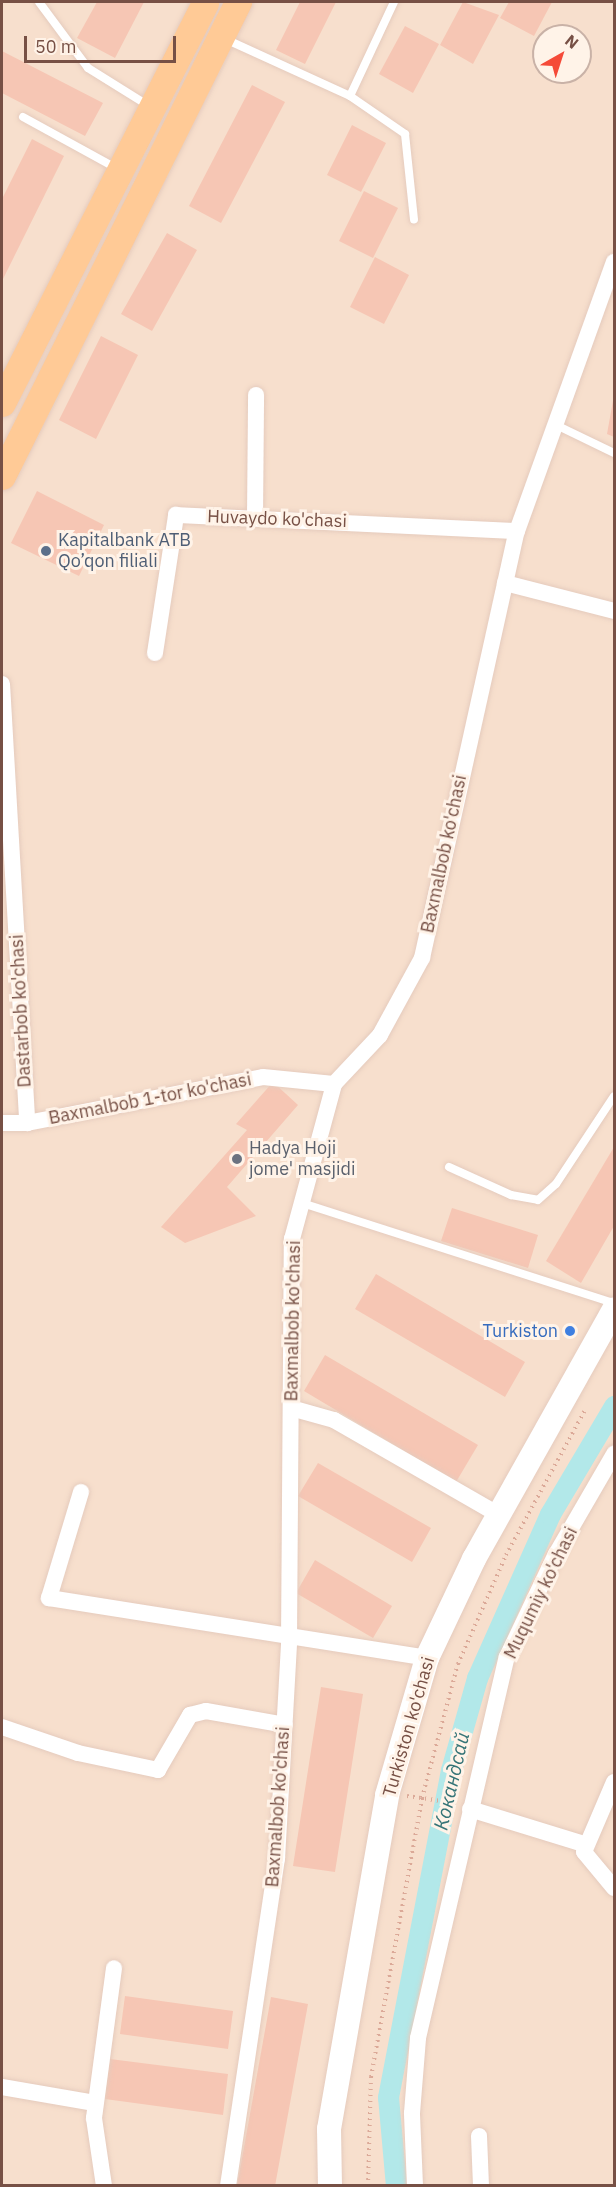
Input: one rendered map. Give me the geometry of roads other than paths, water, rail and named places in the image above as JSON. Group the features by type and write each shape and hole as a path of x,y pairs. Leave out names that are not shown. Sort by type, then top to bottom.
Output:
{"main road":[{"path":"2,403 205,2"},
{"path":"2,476 238,2"},
{"name":"Turkiston ko'chasi","path":"330,2186 329,2129 387,1795 427,1658 499,1515 615,1310"}],"street":[{"name":"Baxmalbob ko'chasi","path":"228,2186 277,1859 289,1633 292,1239 334,1084 380,1035 422,958 517,531 554,424 615,262"},
{"path":"255,518 256,395"},
{"name":"Huvaydo ko'chasi","path":"155,653 176,515 517,531"},
{"path":"505,583 615,611"},
{"name":"Dastarbob ko'chasi","path":"3,686 27,1123"},
{"name":"Baxmalbob 1-tor ko'chasi","path":"2,1123 27,1123 263,1077 334,1084"},
{"path":"291,1408 334,1420 499,1515"},
{"name":"Muqumiy ko'chasi","path":"415,2186 412,2113 418,2038 465,1806 507,1657 556,1554 615,1454"},
{"path":"81,1492 49,1598 289,1633 427,1658"},
{"path":"2,1727 78,1753 158,1770 166,1764 190,1714 206,1711 285,1725"},
{"path":"615,1782 584,1844 584,1852 615,1888"},
{"path":"465,1806 584,1844"},
{"path":"104,2186 95,2103 114,1968"},
{"path":"2,2087 95,2103"},
{"path":"479,2136 481,2186"}],"lane":[{"path":"39,2 88,68 152,107"},
{"path":"350,96 394,2"},
{"path":"220,37 350,96 405,134 414,220"},
{"path":"23,117 120,170"},
{"path":"554,424 615,453"},
{"path":"449,1167 511,1196 538,1200 556,1185 615,1096"},
{"path":"302,1203 615,1303"}],"waterway":[{"name":"Кокандсай","path":"396,2186 388,2097 451,1770 477,1678 550,1514 614,1406"}],"place":[{"name":"Kapitalbank ATB Qo’qon filiali","path":"46,551"},
{"name":"Hadya Hoji jome' masjidi","path":"237,1159"},
{"name":"Turkiston","path":"570,1331"}]}
